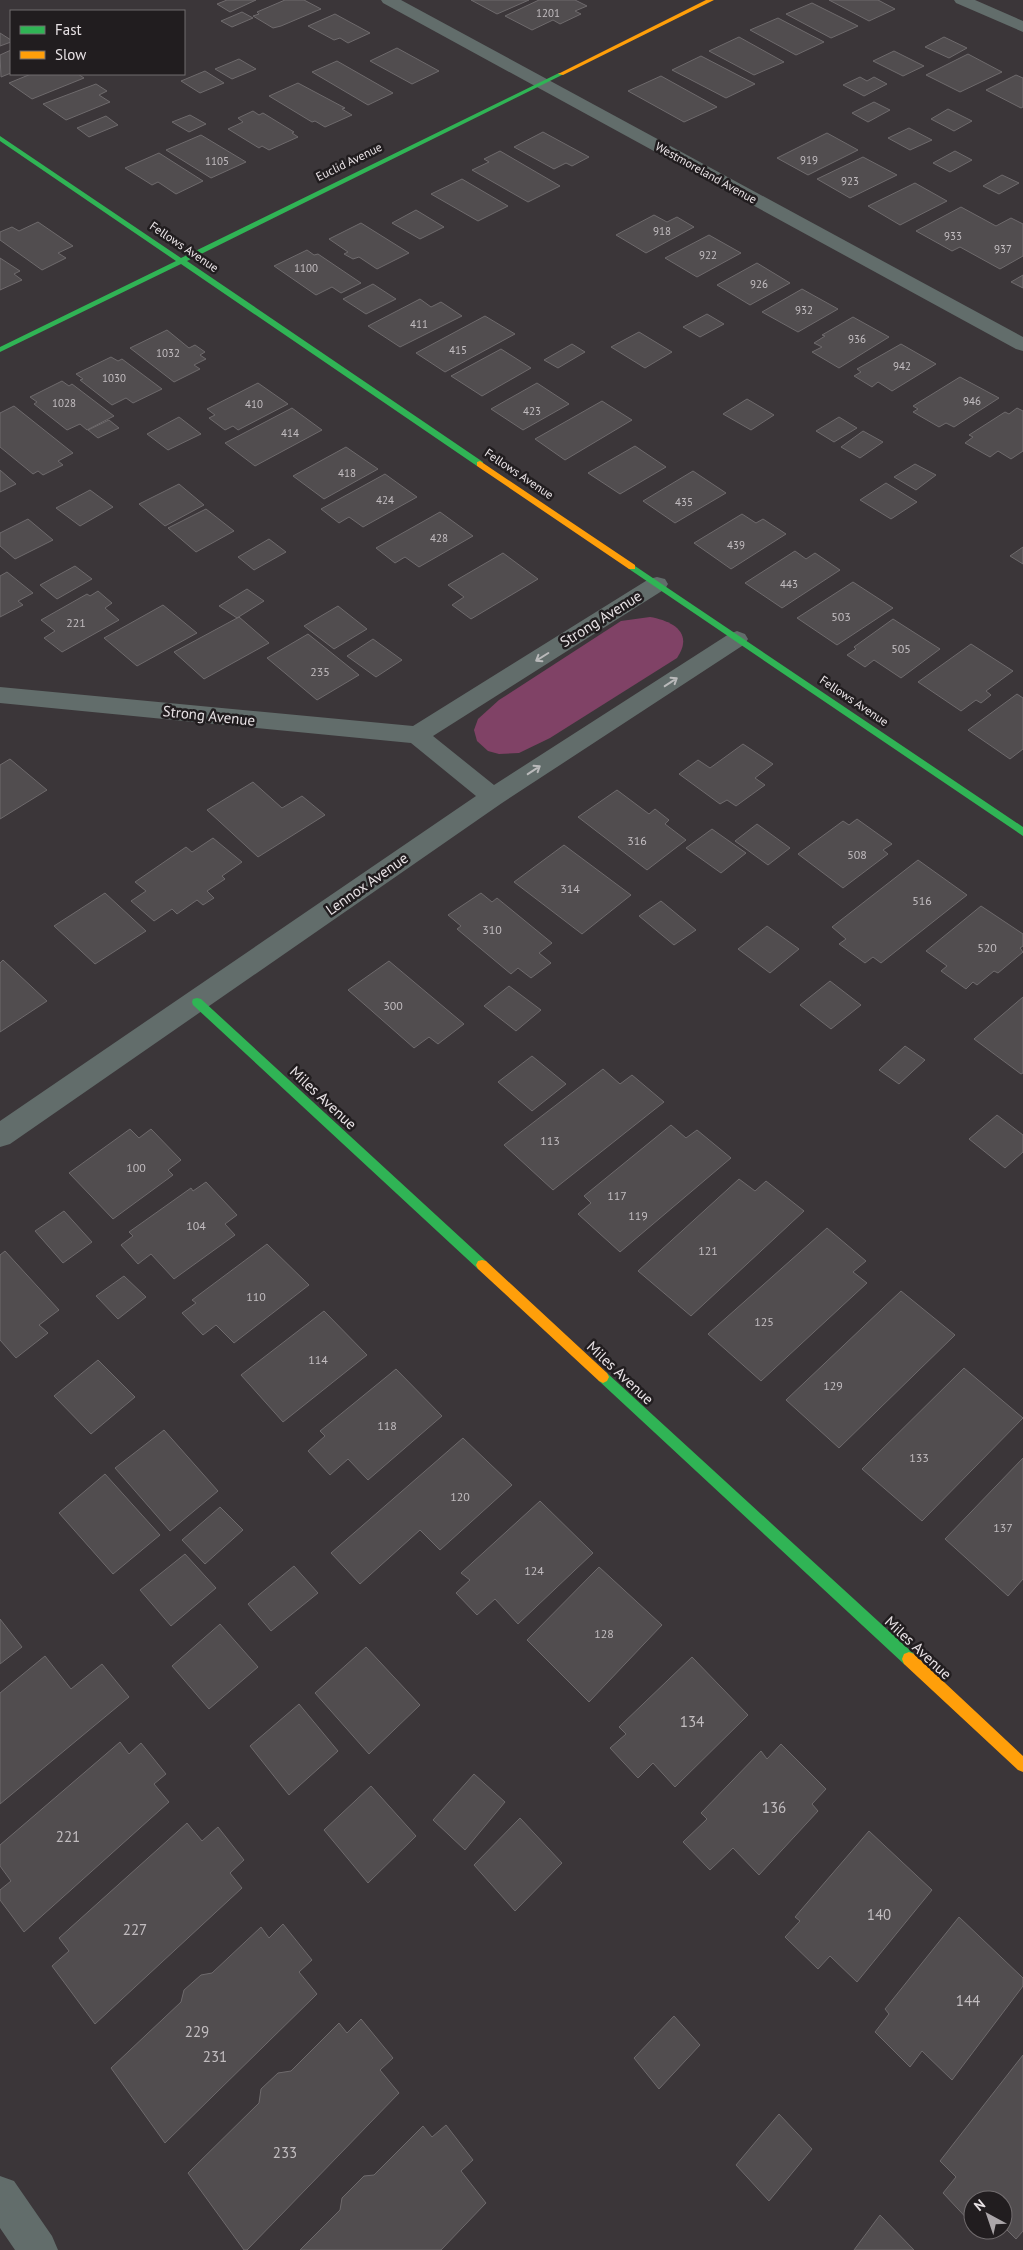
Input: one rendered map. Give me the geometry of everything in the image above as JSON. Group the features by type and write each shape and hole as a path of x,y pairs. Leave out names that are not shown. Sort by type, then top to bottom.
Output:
{"street":[{"name":"Westmoreland Avenue","path":"389,0 1023,345"},
{"name":"Euclid Avenue","path":"0,350 711,0"},
{"path":"962,0 1023,27"},
{"name":"Fellows Avenue","path":"0,138 1023,832"},
{"name":"Strong Avenue","path":"0,695 370,732 417,735 657,584"},
{"name":"Lennox Avenue","path":"0,1136 493,797 737,639"},
{"path":"417,735 493,797"},
{"name":"Miles Avenue","path":"197,1002 1023,1765"},
{"path":"0,2195 38,2250"}],"shaded area":[{"path":"650,617 673,625 679,630 683,642 682,649 677,658 550,738 519,753 499,754 488,751 477,741 474,730 478,719 499,700 621,621"}],"building":[{"path":"227,0 256,0 230,12 217,4"},
{"path":"285,0 304,0 321,9 273,28 253,16 259,14 257,12"},
{"path":"471,0 529,0 497,14"},
{"path":"539,0 575,0 587,6 575,11 581,14 560,24 553,20 532,30 505,16"},
{"path":"829,0 878,0 895,9 869,21"},
{"path":"812,3 858,26 831,38 786,14"},
{"path":"242,12 253,18 232,27 221,21"},
{"path":"335,14 370,33 348,43 340,38 334,40 308,26"},
{"path":"778,18 824,42 796,55 750,30"},
{"path":"0,33 10,39 10,42 0,46"},
{"path":"739,37 784,62 754,75 709,51"},
{"path":"944,37 967,48 949,58 925,47"},
{"path":"397,48 439,71 412,84 370,61"},
{"path":"10,50 10,73 1,77 0,55"},
{"path":"894,51 924,66 903,76 873,61"},
{"path":"968,54 1002,72 960,92 926,75"},
{"path":"701,56 755,84 726,98 672,70"},
{"path":"239,59 256,69 232,79 215,69"},
{"path":"337,61 393,93 368,105 312,72"},
{"path":"205,71 224,83 200,93 181,81"},
{"path":"29,75 80,75 84,78 32,99 9,83"},
{"path":"1016,75 1023,78 1023,107 1021,108 986,90"},
{"path":"661,76 717,107 684,122 628,91"},
{"path":"860,77 867,81 874,77 887,84 864,96 843,85"},
{"path":"298,83 345,108 342,109 352,115 325,127 315,121 312,122 269,96"},
{"path":"96,84 107,91 99,95 110,102 66,120 43,104"},
{"path":"874,102 890,110 868,122 852,113"},
{"path":"948,109 972,121 954,131 931,119"},
{"path":"253,111 259,115 263,113 294,132 292,133 298,137 269,150 262,146 259,148 228,129 243,122 238,118"},
{"path":"190,115 206,124 189,132 172,122"},
{"path":"106,116 118,125 89,137 77,128"},
{"path":"909,128 932,140 910,150 888,138"},
{"path":"543,132 589,157 572,166 566,163 554,169 514,147"},
{"path":"827,133 858,150 808,175 777,158"},
{"path":"201,135 246,162 211,178 166,150"},
{"path":"500,151 560,186 528,202 472,170 489,162 484,159"},
{"path":"955,151 972,160 950,172 933,163"},
{"path":"159,153 203,181 176,194 158,182 152,185 125,168"},
{"path":"863,157 897,175 850,198 817,179"},
{"path":"1002,175 1019,183 999,194 983,186"},
{"path":"462,179 508,206 478,221 431,194"},
{"path":"915,183 947,201 900,225 868,206"},
{"path":"961,207 996,226 1011,218 1023,224 1023,256 1000,269 960,247 952,251 916,231"},
{"path":"416,210 444,227 420,239 392,223"},
{"path":"654,215 667,222 677,217 694,227 646,253 616,235"},
{"path":"38,222 73,246 58,253 66,258 42,270 0,240 0,232 12,227 19,231"},
{"path":"361,223 409,253 377,269 359,257 353,259 344,254 348,252 329,239"},
{"path":"709,235 741,253 697,277 665,258"},
{"path":"307,250 314,255 318,254 361,283 341,293 332,287 316,295 274,266"},
{"path":"0,258 20,271 14,274 22,280 0,290"},
{"path":"757,263 790,283 750,305 717,285"},
{"path":"1023,275 1023,288 1011,282"},
{"path":"373,284 396,299 366,314 343,299"},
{"path":"802,289 838,309 798,332 762,312"},
{"path":"420,299 431,307 441,302 462,316 400,347 368,326"},
{"path":"707,314 724,324 700,337 683,327"},
{"path":"485,316 515,334 445,372 416,353"},
{"path":"853,317 889,337 839,368 812,352 822,347 814,343 825,336 822,335"},
{"path":"167,330 189,348 195,345 205,352 200,355 206,359 194,365 200,369 174,382 130,348"},
{"path":"639,332 672,352 645,368 611,347"},
{"path":"572,344 585,352 558,368 544,360"},
{"path":"901,344 936,364 892,391 878,382 872,387 854,376 861,372 857,369"},
{"path":"501,349 531,368 482,396 451,376"},
{"path":"111,357 118,361 122,359 162,389 133,403 126,398 112,405 80,380 83,379 76,374"},
{"path":"960,377 999,398 954,427 946,423 939,427 913,412 918,409 913,406"},
{"path":"62,381 69,386 72,384 114,416 87,430 80,424 67,430 34,404 37,402 30,397"},
{"path":"258,383 288,404 238,430 233,426 225,430 209,418 215,415 207,409"},
{"path":"537,383 569,404 523,430 491,409"},
{"path":"747,399 774,415 751,430 723,414"},
{"path":"602,401 632,420 565,460 535,439"},
{"path":"14,406 73,453 58,461 63,465 43,475 38,471 33,474 0,447 0,413"},
{"path":"292,408 322,430 255,466 225,443"},
{"path":"1017,408 1023,411 1023,451 1011,459 998,451 990,457 965,443 973,437 969,435 1005,412 1009,414"},
{"path":"179,417 201,434 168,450 147,434"},
{"path":"839,417 857,428 834,442 816,431"},
{"path":"109,420 119,428 98,438 88,430"},
{"path":"863,431 883,442 860,458 841,447"},
{"path":"635,446 666,467 620,494 588,473"},
{"path":"346,447 378,469 324,499 293,476"},
{"path":"915,464 936,475 916,490 894,477"},
{"path":"0,470 16,484 0,492"},
{"path":"693,471 726,493 675,523 643,501"},
{"path":"385,474 417,497 363,527 349,517 339,523 321,509"},
{"path":"886,483 917,502 891,519 860,500"},
{"path":"179,484 204,505 165,526 139,504"},
{"path":"90,490 113,507 80,526 56,508"},
{"path":"206,509 234,531 196,552 168,528"},
{"path":"440,512 473,536 419,567 405,557 395,563 376,548"},
{"path":"742,514 756,523 763,519 786,534 731,569 694,543"},
{"path":"28,519 53,540 15,559 0,546 0,533"},
{"path":"269,539 286,552 254,570 238,557"},
{"path":"1023,547 1023,564 1010,556"},
{"path":"795,551 806,559 815,553 840,570 782,608 745,583"},
{"path":"503,553 538,579 471,619 452,605 464,597 448,585"},
{"path":"75,566 92,579 57,599 40,585"},
{"path":"7,572 33,593 18,601 23,605 0,617 0,576"},
{"path":"853,582 893,608 837,645 797,618"},
{"path":"247,589 264,601 237,618 219,606"},
{"path":"98,591 112,603 105,608 119,620 62,652 44,638 55,631 41,620 87,594 90,596"},
{"path":"163,605 197,633 137,666 104,638"},
{"path":"338,606 367,629 334,649 304,626"},
{"path":"239,617 269,643 204,679 174,652"},
{"path":"893,619 940,649 901,678 874,660 865,667 847,655 856,649 854,647"},
{"path":"308,634 359,675 317,700 267,658"},
{"path":"373,639 402,660 376,677 347,656"},
{"path":"971,644 1013,671 986,691 991,695 981,703 976,700 961,711 918,682"},
{"path":"1017,694 1023,698 1023,749 1010,759 968,730"},
{"path":"743,744 773,764 755,778 765,785 736,806 727,800 720,804 679,774 698,760 710,768"},
{"path":"10,759 47,790 0,819 0,765"},
{"path":"253,782 282,808 302,796 325,815 258,857 207,810"},
{"path":"617,790 649,814 655,809 669,820 665,824 686,840 647,870 578,817"},
{"path":"857,819 892,844 883,850 888,854 843,888 798,854 843,821 849,825"},
{"path":"757,824 790,848 768,865 735,841"},
{"path":"712,829 746,853 721,873 686,848"},
{"path":"213,838 242,862 222,876 225,879 207,891 214,898 203,905 197,900 177,914 172,909 154,921 131,901 146,891 135,882 186,847 192,852"},
{"path":"564,845 631,895 582,934 514,882"},
{"path":"918,860 967,895 881,963 873,957 865,963 839,944 846,939 832,927"},
{"path":"105,893 146,931 95,964 54,926"},
{"path":"481,893 492,902 497,898 552,943 539,953 551,963 531,978 518,968 511,974 457,929 461,926 448,915"},
{"path":"661,901 696,930 674,945 639,916"},
{"path":"981,906 1023,934 1023,946 1020,948 1023,952 998,973 994,971 977,985 973,982 966,989 941,971 947,966 926,951"},
{"path":"767,926 799,949 770,973 738,949"},
{"path":"3,960 47,1001 0,1032 0,963"},
{"path":"389,961 464,1024 438,1044 429,1037 414,1048 348,990"},
{"path":"830,981 861,1005 831,1029 800,1005"},
{"path":"509,986 541,1010 516,1031 484,1006"},
{"path":"1023,997 1023,1073 1021,1074 974,1039"},
{"path":"905,1046 925,1060 899,1084 879,1070"},
{"path":"532,1056 566,1084 532,1111 498,1082"},
{"path":"603,1069 620,1084 632,1075 664,1102 553,1190 504,1145"},
{"path":"997,1115 1023,1135 1023,1152 1005,1168 969,1139"},
{"path":"671,1125 686,1138 697,1130 731,1158 620,1252 578,1214 591,1203 584,1196"},
{"path":"130,1129 139,1138 151,1129 181,1160 168,1170 173,1175 113,1219 69,1173"},
{"path":"739,1179 755,1191 766,1181 804,1211 691,1316 638,1271"},
{"path":"206,1182 237,1215 225,1224 235,1235 174,1279 151,1254 138,1264 121,1245 133,1236 129,1232 191,1188 193,1191"},
{"path":"64,1211 92,1242 63,1263 35,1231"},
{"path":"827,1228 866,1261 853,1272 867,1283 761,1381 708,1334"},
{"path":"267,1244 309,1285 234,1343 216,1325 203,1335 182,1313 196,1303 192,1300"},
{"path":"5,1251 59,1310 39,1325 48,1333 16,1358 0,1340 0,1255"},
{"path":"124,1276 146,1297 118,1319 96,1296"},
{"path":"901,1291 955,1335 839,1448 786,1400"},
{"path":"324,1311 367,1355 283,1422 241,1375"},
{"path":"98,1360 135,1397 91,1434 54,1396"},
{"path":"964,1368 1023,1418 922,1521 862,1469"},
{"path":"396,1369 442,1416 368,1480 348,1459 330,1475 308,1451 325,1436 320,1431"},
{"path":"164,1430 218,1491 170,1531 115,1468"},
{"path":"463,1438 512,1485 440,1550 420,1530 360,1584 331,1553"},
{"path":"1023,1458 1023,1579 1008,1596 945,1539"},
{"path":"105,1474 160,1535 113,1574 59,1513"},
{"path":"540,1501 593,1553 518,1624 495,1599 477,1615 456,1593 470,1580 461,1573"},
{"path":"220,1507 243,1530 205,1564 182,1540"},
{"path":"185,1554 216,1588 171,1626 140,1590"},
{"path":"294,1566 318,1593 271,1631 248,1604"},
{"path":"599,1567 662,1625 589,1702 527,1640"},
{"path":"0,1619 22,1647 0,1664"},
{"path":"220,1624 258,1667 209,1709 172,1666"},
{"path":"366,1647 420,1705 369,1754 315,1693"},
{"path":"45,1656 71,1689 102,1664 129,1697 0,1804 0,1693"},
{"path":"692,1657 748,1715 675,1787 653,1763 638,1778 610,1748 626,1734 619,1727"},
{"path":"299,1704 338,1751 289,1795 250,1746"},
{"path":"120,1742 129,1754 141,1743 166,1774 154,1784 169,1802 24,1932 0,1900 0,1890 11,1881 0,1866 0,1845"},
{"path":"781,1744 826,1789 812,1804 818,1811 759,1875 733,1848 710,1870 683,1842 707,1819 701,1813 761,1751 767,1759"},
{"path":"474,1774 505,1802 465,1850 433,1820"},
{"path":"371,1786 416,1836 368,1883 324,1830"},
{"path":"520,1818 562,1863 515,1911 474,1865"},
{"path":"187,1823 202,1841 218,1827 244,1860 230,1873 242,1888 95,2024 52,1966 69,1951 59,1938"},
{"path":"869,1831 932,1890 857,1982 830,1956 818,1969 785,1937 800,1921 795,1917"},
{"path":"959,1917 1023,1978 1023,1986 952,2080 922,2051 910,2067 875,2032 889,2014 885,2009"},
{"path":"283,1924 312,1960 299,1972 317,1994 165,2143 111,2068 181,2002 184,1990 201,1975 212,1973 261,1927 269,1938"},
{"path":"674,2016 700,2045 659,2089 634,2058"},
{"path":"361,2019 393,2058 380,2070 399,2093 247,2250 244,2250 188,2173 259,2103 261,2089 278,2073 291,2071 339,2023 347,2033"},
{"path":"1023,2055 1023,2231 1016,2239 1013,2236 1013,2190 963,2190 963,2214 943,2193 956,2177 940,2161"},
{"path":"779,2114 812,2149 769,2201 736,2165"},
{"path":"446,2125 473,2160 461,2171 486,2203 441,2250 300,2250 340,2210 342,2198 364,2176 374,2175 423,2126 432,2137"},
{"path":"880,2215 914,2250 854,2250"}],"traffic: fast":[{"path":"0,350 561,74"},
{"path":"0,138 480,464"},
{"path":"632,567 1023,832"},
{"path":"197,1002 482,1265"},
{"path":"603,1377 909,1659"}],"traffic: slow":[{"path":"561,74 711,0"},
{"path":"480,464 632,567"},
{"path":"482,1265 603,1377"},
{"path":"909,1659 1023,1765"}]}
